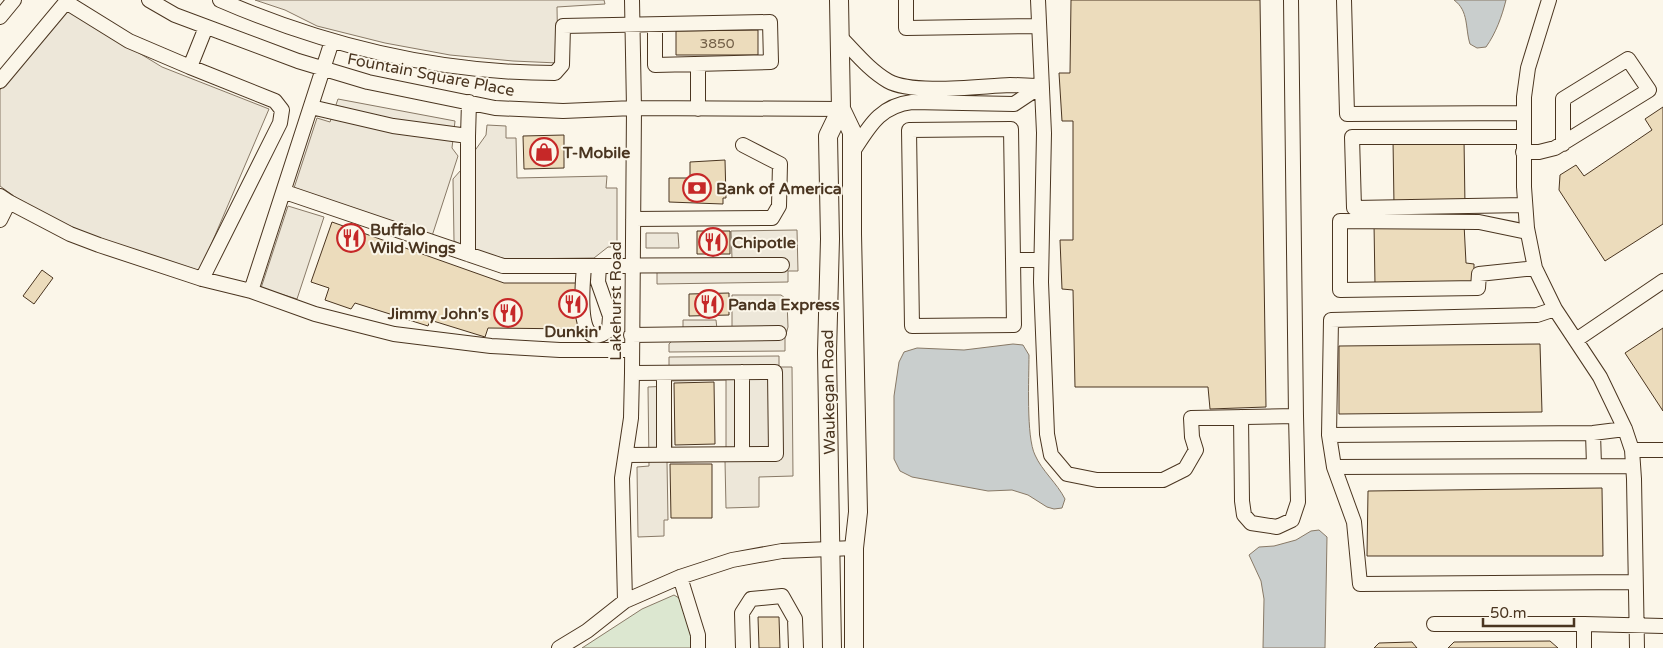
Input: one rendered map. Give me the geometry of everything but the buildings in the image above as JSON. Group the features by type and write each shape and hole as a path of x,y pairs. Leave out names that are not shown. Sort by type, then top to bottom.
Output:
{"main road":[{"name":"Waukegan Road","path":"839,0 841,109 852,132 852,244 858,512 854,548 854,648"},
{"name":"Waukegan Road","path":"832,648 827,353 830,239 828,136 841,109"}],"street":[{"path":"0,17 14,0"},
{"name":"Fountain Square Place","path":"148,0 175,15 298,61 368,82 495,108 563,111 634,108 841,109"},
{"path":"220,0 266,18 356,48 449,66 513,73 555,73 562,65 563,26 770,22 771,62 655,65 655,25"},
{"name":"Lakehurst Road","path":"625,601 622,478 631,418 632,373 634,108 632,0"},
{"path":"906,0 906,28 1038,26"},
{"path":"1038,0 1044,133 1041,260 1047,434 1051,455 1067,474 1097,480 1163,480 1184,469 1196,450 1192,436 1191,418 1296,416"},
{"path":"1241,417 1242,501 1244,515 1251,523 1277,527 1292,520 1298,502 1291,0"},
{"path":"1344,0 1347,114 1523,113"},
{"path":"1549,0 1528,68 1524,97 1522,137 1528,232 1535,268 1555,309 1600,377 1625,429 1632,450 1637,648"},
{"path":"0,81 66,2 129,40 275,101 282,110 280,123 202,279"},
{"path":"190,67 206,27"},
{"path":"840,37 872,70 890,82 909,88 1041,86"},
{"path":"251,291 332,41"},
{"path":"1523,152 1539,152 1555,148 1562,144 1649,90 1628,59 1563,99 1562,144"},
{"path":"698,64 698,109"},
{"path":"852,152 875,118 898,104 912,102 1014,104 1041,86"},
{"path":"468,254 469,102"},
{"path":"311,107 393,126 468,136"},
{"path":"1352,114 1354,208 1525,205"},
{"path":"1011,129 1013,260 1014,325 912,326 909,130 1011,129"},
{"path":"1352,137 1522,137"},
{"path":"633,219 772,218 779,206 780,164 744,145"},
{"path":"284,192 503,266 782,265"},
{"path":"0,220 4,199 70,234 137,259 202,279 251,291 315,314 394,334 491,346 560,350 632,350"},
{"path":"1528,232 1479,222 1340,221 1340,290 1478,288 1478,274 1535,268"},
{"path":"1013,260 1041,260"},
{"path":"584,266 583,322 587,332 592,336 602,336 609,330 610,316 598,282 599,266"},
{"path":"1576,340 1663,281"},
{"path":"1555,309 1537,315 1331,320 1329,435 1334,467 1354,522 1360,584 1636,582"},
{"path":"631,335 779,333"},
{"path":"742,372 742,454"},
{"path":"626,455 776,454 775,372 632,373"},
{"path":"664,373 664,455"},
{"path":"1329,435 1593,433 1625,429"},
{"path":"1593,433 1594,466"},
{"path":"1632,450 1663,450"},
{"path":"1334,467 1633,466"},
{"path":"559,648 586,631 625,601 680,577 732,560 782,551 854,548"},
{"path":"680,577 698,635 698,648"},
{"path":"743,648 742,613 751,599 782,596 795,619 796,648"},
{"path":"1434,624 1663,626"},
{"path":"1584,624 1584,648"}],"green space":[{"path":"674,595 679,598 692,636 692,648 582,648 642,609"}],"shaded area":[{"path":"255,0 604,0 605,4 557,7 558,63 450,55 385,43 317,26 285,10"},
{"path":"1454,0 1506,0 1493,36 1486,47 1477,48 1470,44 1462,9"},
{"path":"67,9 162,67 269,109 199,273 121,248 49,217 26,205 0,186 0,90"},
{"path":"338,99 455,121 452,148 458,156 432,236 294,188 317,118 330,122"},
{"path":"487,125 506,126 506,138 516,138 517,178 607,176 606,188 617,188 617,247 608,247 594,258 507,259 477,252 454,241 453,179 486,135"},
{"path":"288,206 324,217 297,299 261,288"},
{"path":"797,230 798,271 788,271 788,282 657,284 657,260 732,258 731,231"},
{"path":"646,233 678,233 679,248 646,248"},
{"path":"732,295 781,295 785,298 787,301 788,327 785,338 785,351 669,352 669,344 683,329 683,320 716,320 717,329 732,329"},
{"path":"1013,344 1023,345 1029,355 1029,407 1032,446 1038,461 1065,499 1062,508 1054,509 1047,507 1028,495 1012,490 988,491 912,477 900,471 894,459 894,396 899,362 904,352 917,348 964,350"},
{"path":"779,356 779,367 792,367 793,476 759,477 759,507 726,508 725,461 667,462 668,520 664,520 664,536 638,537 637,467 649,466 648,387 669,386 669,357","holes":["726,380 726,448 672,448 671,381"]},
{"path":"1319,530 1327,537 1325,648 1263,648 1264,599 1261,581 1249,555 1259,547 1274,546 1296,540 1311,531"}],"place":[{"name":"T-Mobile","path":"544,152"},
{"name":"Bank of America","path":"697,188"},
{"name":"Buffalo Wild Wings","path":"351,238"},
{"name":"Chipotle","path":"713,242"},
{"name":"Dunkin'","path":"573,304"},
{"name":"Panda Express","path":"709,304"},
{"name":"Jimmy John's","path":"508,313"}]}
